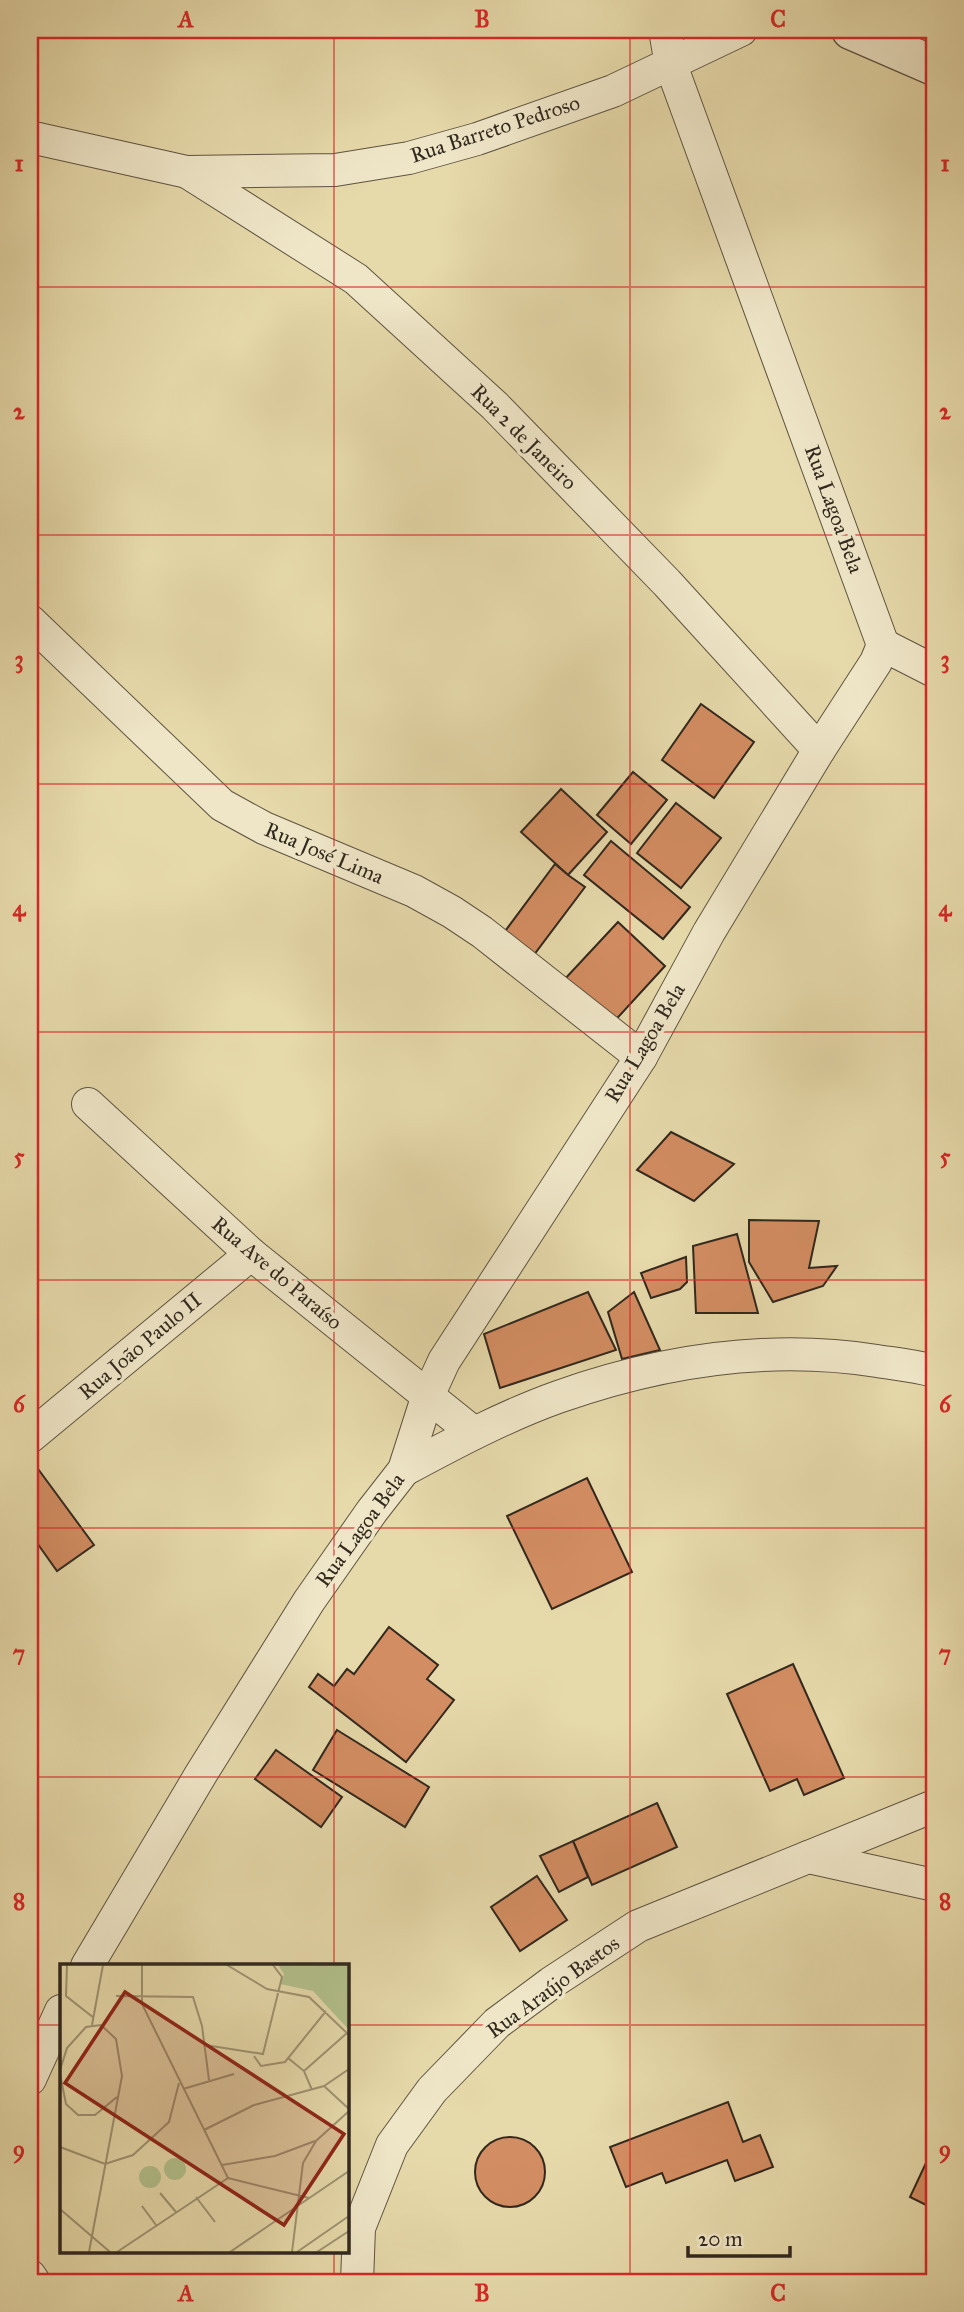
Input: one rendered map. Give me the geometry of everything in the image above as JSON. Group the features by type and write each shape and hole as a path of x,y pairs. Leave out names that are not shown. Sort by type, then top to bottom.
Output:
{"street":[{"name":"Rua Lagoa Bela","path":"88,1964 201,1774 309,1601 404,1470 427,1398 444,1361 641,1057 709,932 818,750 876,662 883,645 671,65 665,30"},
{"name":"Rua Barreto Pedroso","path":"30,137 187,172 335,170 409,158 489,135 613,91 741,30"},
{"path":"851,30 934,66"},
{"name":"Rua 2 de Janeiro","path":"187,172 356,279 495,406 667,583 818,750"},
{"name":"Rua José Lima","path":"30,621 222,805 264,828 414,891 452,912 482,932 641,1057"},
{"path":"883,645 934,671"},
{"name":"Rua Ave do Paraíso","path":"88,1104 251,1254 427,1398 474,1433"},
{"name":"Rua João Paulo II","path":"30,1437 251,1254"},
{"path":"404,1470 474,1433 557,1397 662,1366 757,1354 843,1356 934,1371"},
{"name":"Rua Araújo Bastos","path":"357,2282 359,2228 392,2145 432,2090 497,2023 551,1983 638,1926 934,1806"},
{"path":"807,1857 934,1885"},
{"path":"30,2079 60,2013"},
{"path":"30,2276 34,2282"}],"building":[{"path":"701,704 754,742 714,798 662,760"},
{"path":"633,772 667,800 631,844 597,815"},
{"path":"561,789 607,832 568,875 521,832"},
{"path":"676,803 721,838 681,888 637,853"},
{"path":"611,841 690,907 663,939 584,875"},
{"path":"555,864 585,887 530,960 500,938"},
{"path":"618,922 665,966 610,1026 563,981"},
{"path":"671,1132 734,1164 694,1201 637,1170"},
{"path":"749,1220 819,1221 809,1268 837,1266 823,1286 773,1302 749,1262"},
{"path":"737,1234 758,1313 696,1313 693,1246"},
{"path":"686,1257 687,1282 680,1289 651,1298 641,1273"},
{"path":"588,1292 616,1350 500,1388 484,1334"},
{"path":"634,1292 660,1350 622,1359 608,1312"},
{"path":"30,1458 94,1545 57,1571 30,1533"},
{"path":"587,1478 632,1572 552,1609 507,1516"},
{"path":"389,1627 438,1665 427,1679 454,1700 406,1762 309,1687 318,1674 334,1686 347,1669 354,1674"},
{"path":"793,1664 844,1778 804,1795 797,1779 770,1791 727,1694"},
{"path":"337,1730 429,1787 405,1827 313,1770"},
{"path":"276,1750 342,1797 321,1827 255,1779"},
{"path":"657,1803 677,1847 592,1885 573,1841"},
{"path":"573,1841 588,1877 559,1892 540,1856"},
{"path":"537,1876 567,1920 520,1951 491,1907"},
{"path":"728,2102 743,2142 760,2135 773,2167 735,2181 727,2160 666,2183 662,2173 626,2187 610,2147"},
{"path":"503,2137 517,2137 530,2143 539,2152 545,2172 543,2185 535,2197 517,2207 503,2207 490,2201 481,2192 475,2179 475,2165 481,2152 490,2143"},
{"path":"934,2146 934,2209 910,2197"}]}
